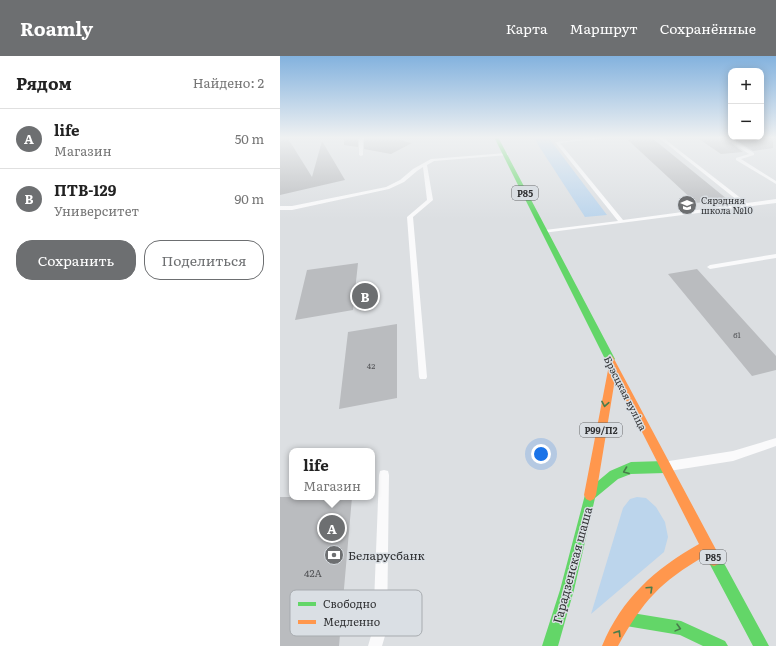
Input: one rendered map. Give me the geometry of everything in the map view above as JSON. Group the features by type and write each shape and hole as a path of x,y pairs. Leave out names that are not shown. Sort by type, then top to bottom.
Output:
{"main road":[{"name":"Брэсцкая вуліца","path":"511,165 665,467 761,646"},
{"name":"Р99/П2","path":"590,495 613,366"},
{"name":"Гарадзенская шаша","path":"550,646 568,590 590,495 614,475 631,468 665,467"},
{"path":"610,646 626,619 641,598 667,573 689,556 708,547"},
{"path":"626,619 681,628 720,646"}],"lane":[{"path":"280,208 292,208 333,201 387,188 402,181 424,165"},
{"path":"423,377 410,218 430,200 425,165"},
{"path":"575,165 621,221"},
{"path":"695,165 746,205"},
{"path":"746,165 776,184"},
{"path":"545,232 776,201"},
{"path":"710,267 776,256"},
{"path":"665,467 734,456 776,442"},
{"path":"381,590 384,475"},
{"path":"375,646 378,636"}],"shaded area":[{"path":"551,165 569,165 607,215 585,217"},
{"path":"637,497 646,498 656,507 665,522 668,537 664,552 591,614 623,508 630,499"}],"building":[{"path":"280,165 304,165 312,177 315,165 336,165 345,180 280,195"},
{"path":"654,165 685,165 727,199 696,203"},
{"path":"358,263 353,310 295,320 307,270"},
{"path":"697,269 776,356 776,370 752,376 668,274"},
{"path":"397,324 397,398 339,409 348,332"},
{"path":"280,497 289,497 289,500 352,500 344,590 290,590 290,636 340,636 339,646 280,646"}],"traffic: fast":[{"path":"510,165 610,359"},
{"path":"550,646 567,590 590,495 614,475 631,468 665,467"},
{"path":"714,559 761,646"},
{"path":"626,619 681,628 720,646"}],"traffic: slow":[{"path":"610,359 714,559"},
{"path":"590,495 613,366"},
{"path":"610,646 631,610 646,591 662,576 708,547"}],"place":[{"name":"Сярэдняя школа №10","path":"687,205"},
{"name":"ПТВ-129","path":"365,296"},
{"name":"life","path":"332,528"},
{"name":"Беларусбанк","path":"334,555"}]}
